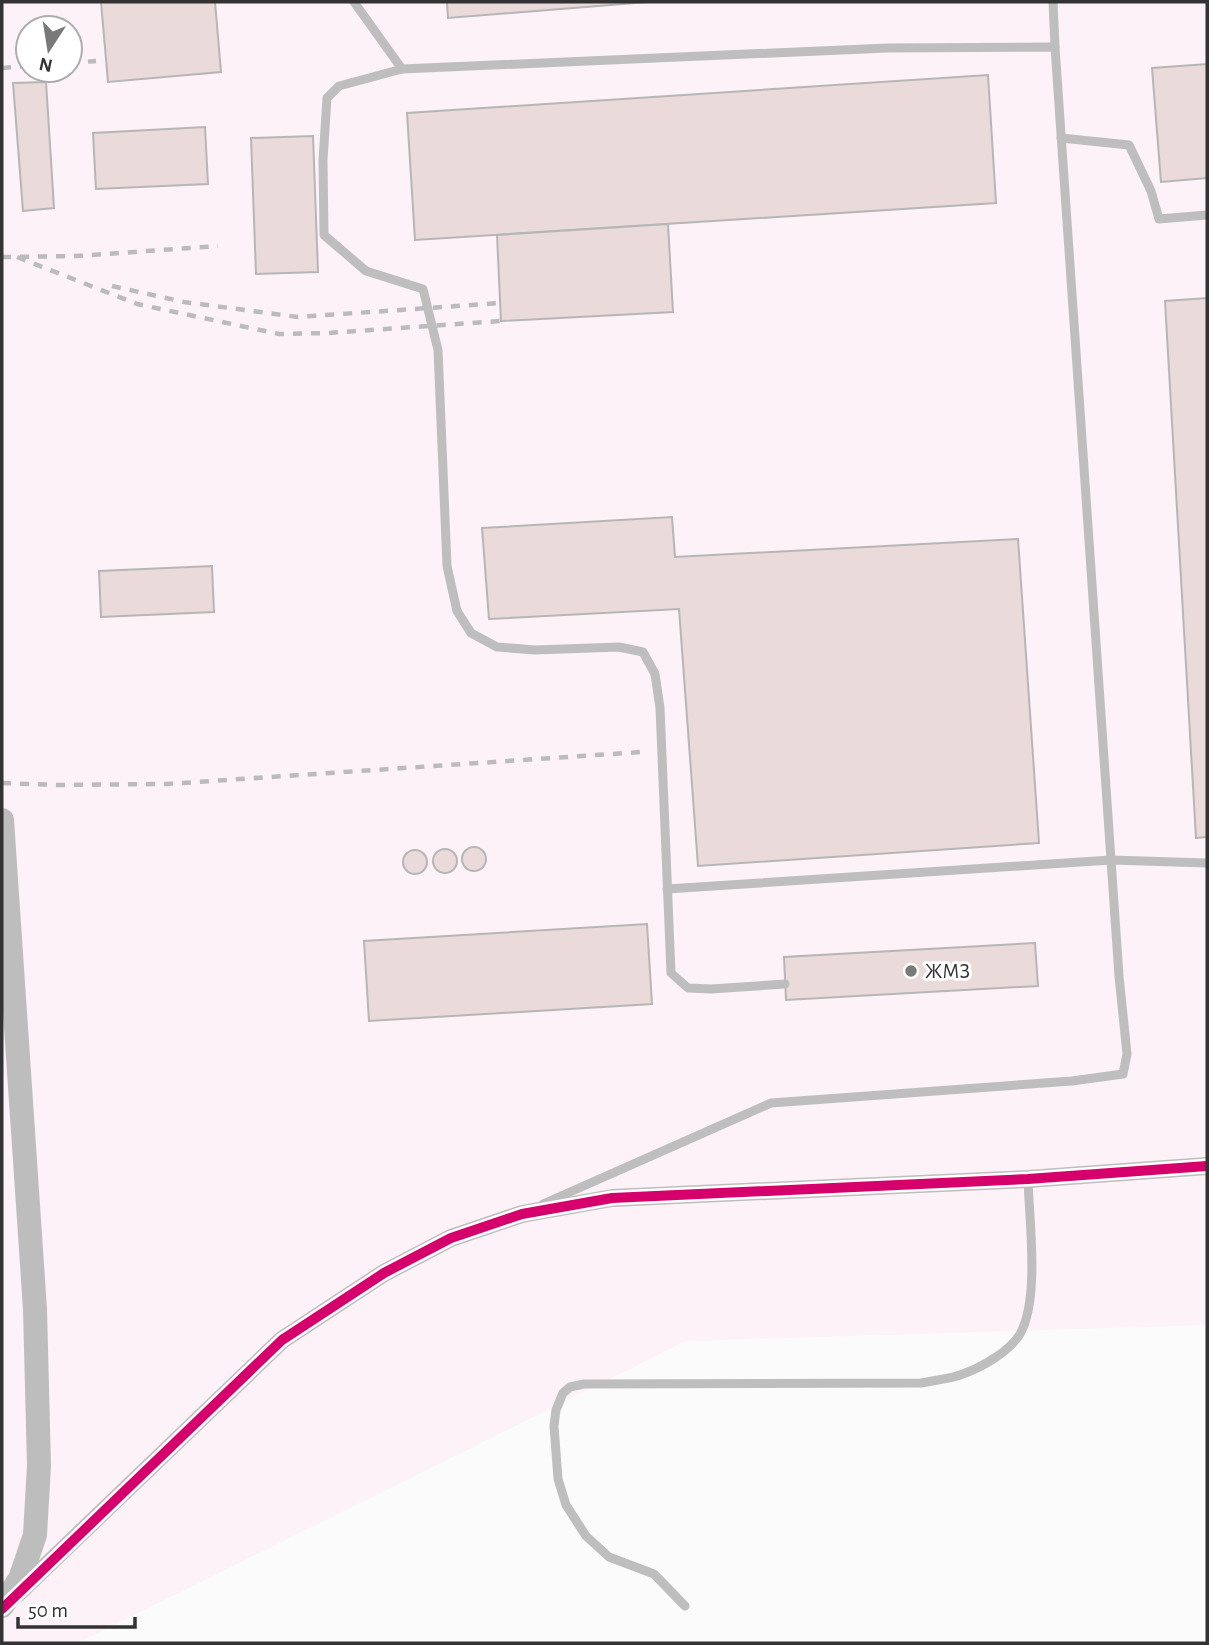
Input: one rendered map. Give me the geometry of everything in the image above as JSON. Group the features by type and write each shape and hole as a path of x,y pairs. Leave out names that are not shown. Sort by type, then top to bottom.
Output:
{"main road":[{"path":"2,820 34,1309 39,1466 35,1535 20,1579 2,1608"}],"street":[{"path":"2,1608 282,1340 384,1273 451,1238 522,1214 612,1198 1028,1179 1207,1166"}],"lane":[{"path":"354,2 402,69"},
{"path":"522,1214 771,1103 1072,1081 1123,1074 1127,1054 1119,976 1053,2"},
{"path":"785,984 688,988 671,973 660,708 655,674 643,652 619,647 535,650 497,647 471,634 457,611 447,566 438,350 423,289 366,271 324,235 323,160 327,98 339,86 402,69 888,48 1055,47"},
{"path":"1061,138 1129,145 1151,191 1158,219 1207,215"},
{"path":"667,888 1111,860 1207,863"},
{"path":"685,1606 654,1574 609,1557 586,1536 566,1505 558,1479 554,1426 556,1410 563,1394 570,1387 584,1384 921,1383 963,1374 994,1358 1020,1334 1032,1284 1028,1179"}],"shaded area":[{"path":"2,2 1207,2 1207,1325 686,1341 78,1643 2,1643"}],"building":[{"path":"101,2 215,2 221,72 108,82"},
{"path":"447,2 648,2 448,18"},
{"path":"1207,64 1207,178 1161,182 1152,68"},
{"path":"988,75 996,203 415,240 407,113"},
{"path":"13,83 46,84 54,208 23,211"},
{"path":"205,127 208,184 96,189 93,133"},
{"path":"313,136 318,272 256,274 251,138"},
{"path":"668,224 673,312 501,321 497,235"},
{"path":"1207,298 1207,837 1196,838 1165,301"},
{"path":"672,517 675,557 1018,539 1039,843 698,866 679,609 489,619 482,528"},
{"path":"212,566 214,612 101,617 99,571"},
{"path":"474,847 485,854 486,859 479,870 474,871 463,864 462,859 469,848"},
{"path":"445,849 456,856 457,861 450,872 445,873 434,866 433,861 440,850"},
{"path":"415,850 426,857 427,862 420,873 415,874 404,867 403,862 410,851"},
{"path":"647,924 652,1004 369,1021 364,941"},
{"name":"ЖМЗ","path":"1035,943 1038,986 786,1000 784,957"}],"railway":[{"path":"84,62 96,61"},
{"path":"2,68 14,67"},
{"path":"2,257 77,256 218,246"},
{"path":"17,257 137,304 279,334 501,321"},
{"path":"112,286 184,302 298,317 500,303"},
{"path":"2,783 167,784 641,752"}],"cycle path":[{"path":"2,1609 282,1340 384,1273 451,1238 522,1214 612,1198 1028,1179 1207,1166"}],"place":[{"name":"ЖМЗ","path":"911,971"}]}
